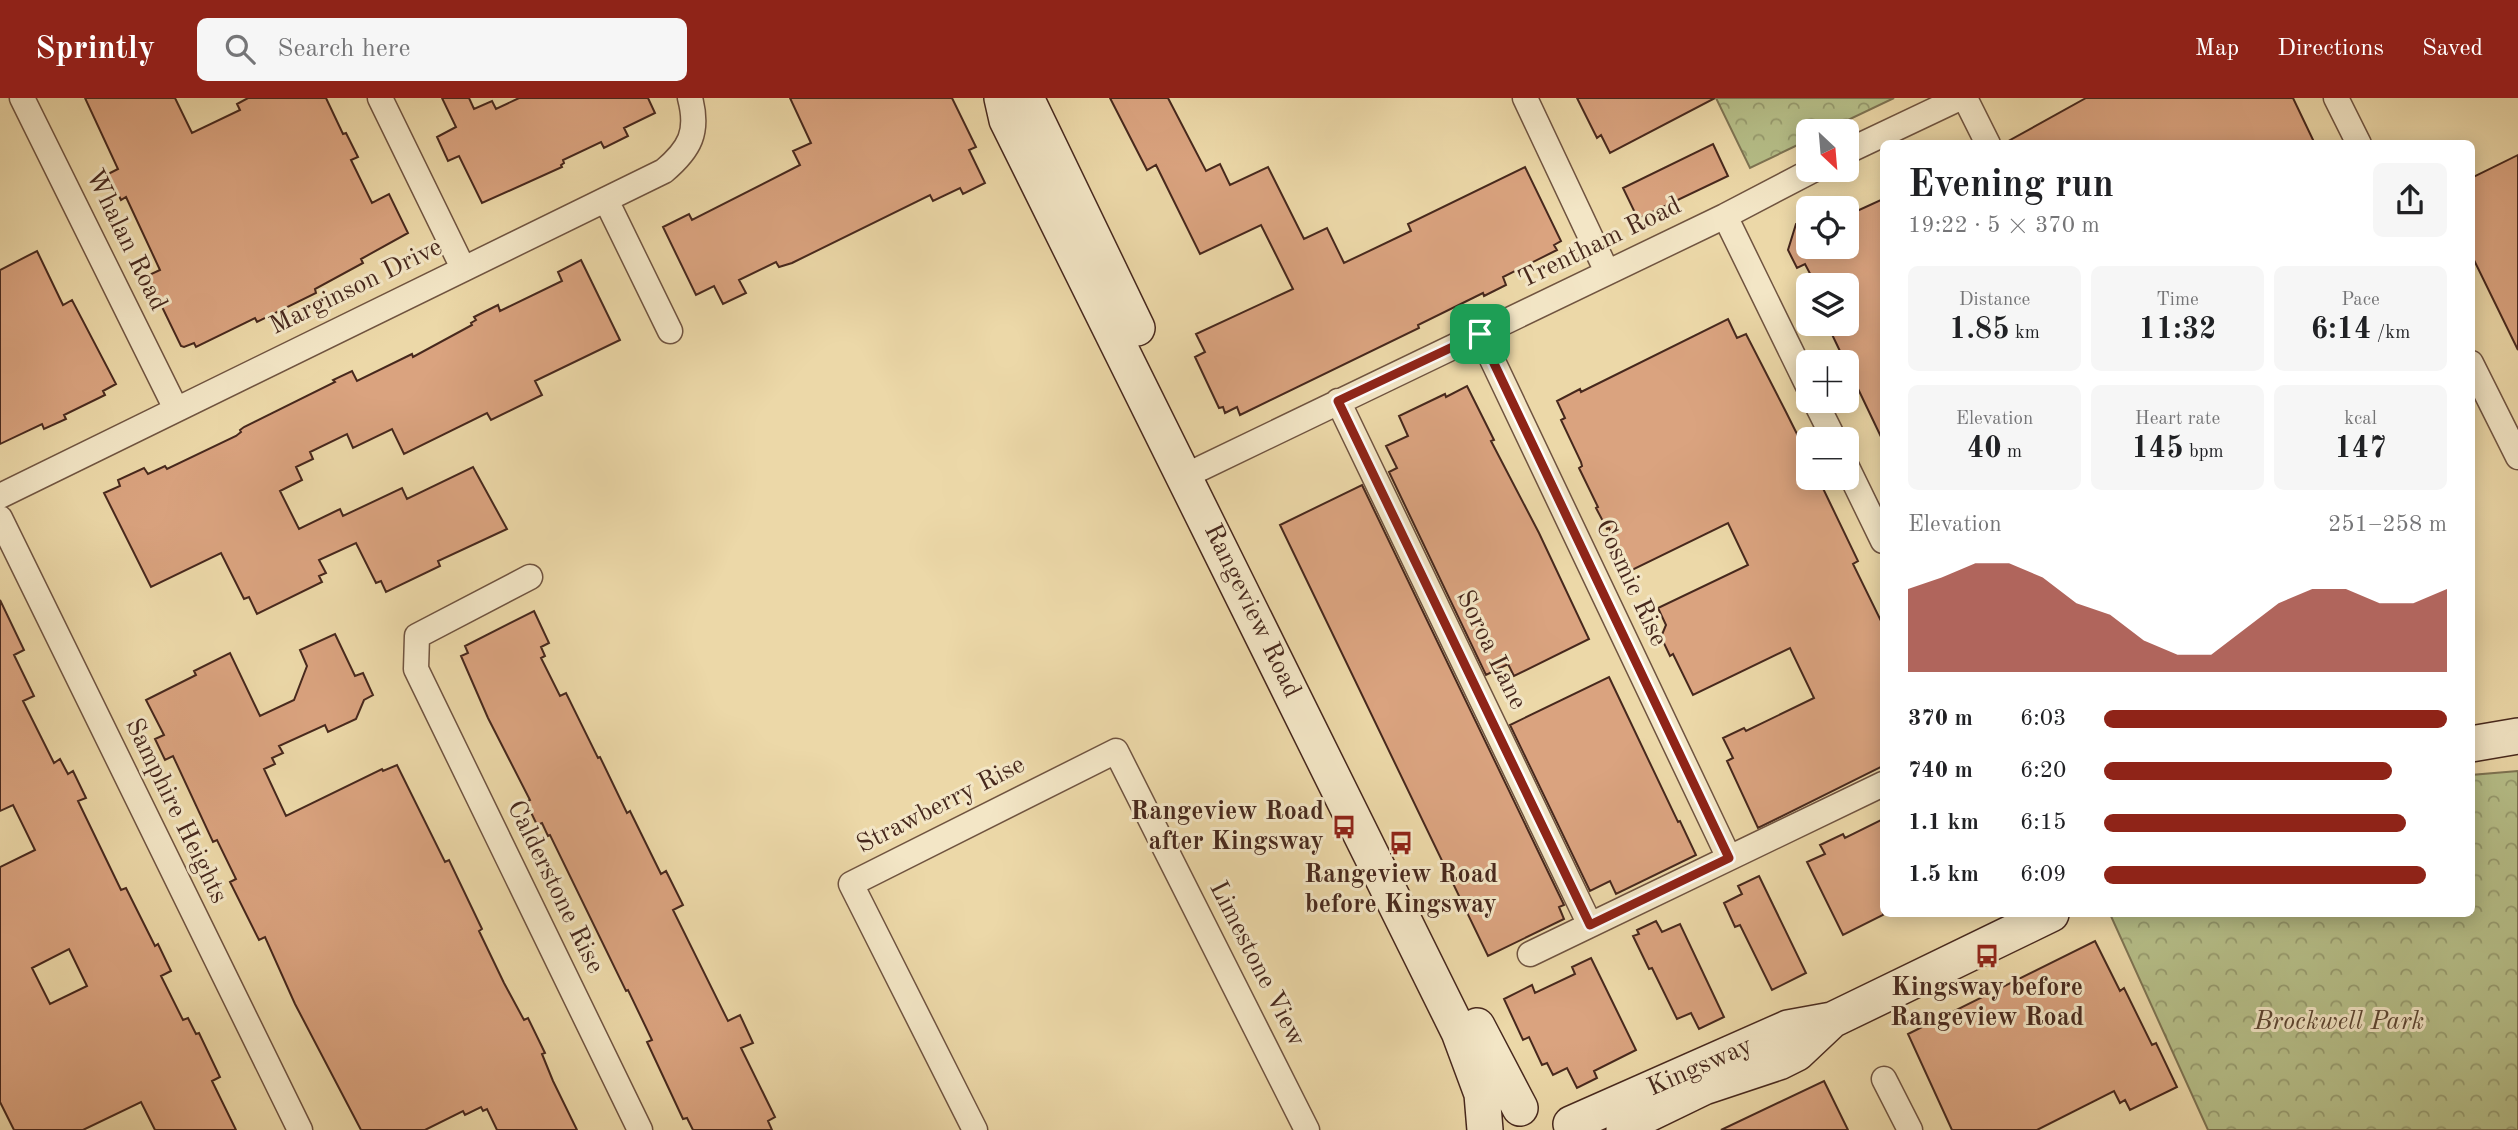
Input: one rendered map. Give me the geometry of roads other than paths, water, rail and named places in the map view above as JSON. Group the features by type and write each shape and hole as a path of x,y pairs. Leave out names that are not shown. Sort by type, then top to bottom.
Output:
{"street":[{"name":"Whalan Road","path":"22,98 176,409"},
{"path":"380,98 463,268"},
{"name":"Marginson Drive","path":"0,496 664,171 681,157 693,135 694,114 690,98"},
{"name":"Rangeview Road","path":"1002,98 1007,120 1194,471 1396,882 1520,1108"},
{"name":"Rangeview Road","path":"1026,98 1194,471"},
{"path":"1525,98 1607,272"},
{"path":"1859,146 1963,98 1986,140"},
{"path":"2336,98 2357,140"},
{"name":"Trentham Road","path":"1194,471 1725,216 1796,179"},
{"path":"606,200 670,331"},
{"path":"1725,216 1796,361"},
{"name":"Cosmic Rise","path":"1480,334 1729,858"},
{"path":"2475,371 2518,457"},
{"name":"Soroa Lane","path":"1338,401 1590,925"},
{"path":"1858,490 1880,535"},
{"name":"Samphire Heights","path":"0,518 300,1130"},
{"name":"Calderstone Rise","path":"530,577 417,636 416,669 640,1130"},
{"path":"2475,741 2518,736"},
{"name":"Strawberry Rise","path":"975,1130 851,884 1116,751"},
{"name":"Limestone View","path":"1116,751 1307,1130"},
{"path":"1530,954 1880,785"},
{"name":"Rangeview Road","path":"1396,882 1482,1094 1485,1130"},
{"name":"Kingsway","path":"1573,1127 1787,1028 1832,1020 2045,917"},
{"name":"Kingsway","path":"1624,1130 1644,1116 1703,1087 1779,1062 1797,1052 1832,1020"},
{"path":"1884,1079 1910,1130"},
{"path":"1491,1130 1500,1118 1520,1108 1533,1107 1554,1111 1573,1127"}],"place":[{"name":"Rangeview Road after Kingsway","path":"1344,827"},
{"name":"Rangeview Road before Kingsway","path":"1401,843"},
{"name":"Kingsway before Rangeview Road","path":"1987,956"}],"park label":[{"name":"Brockwell Park","path":"2339,1022"}]}
